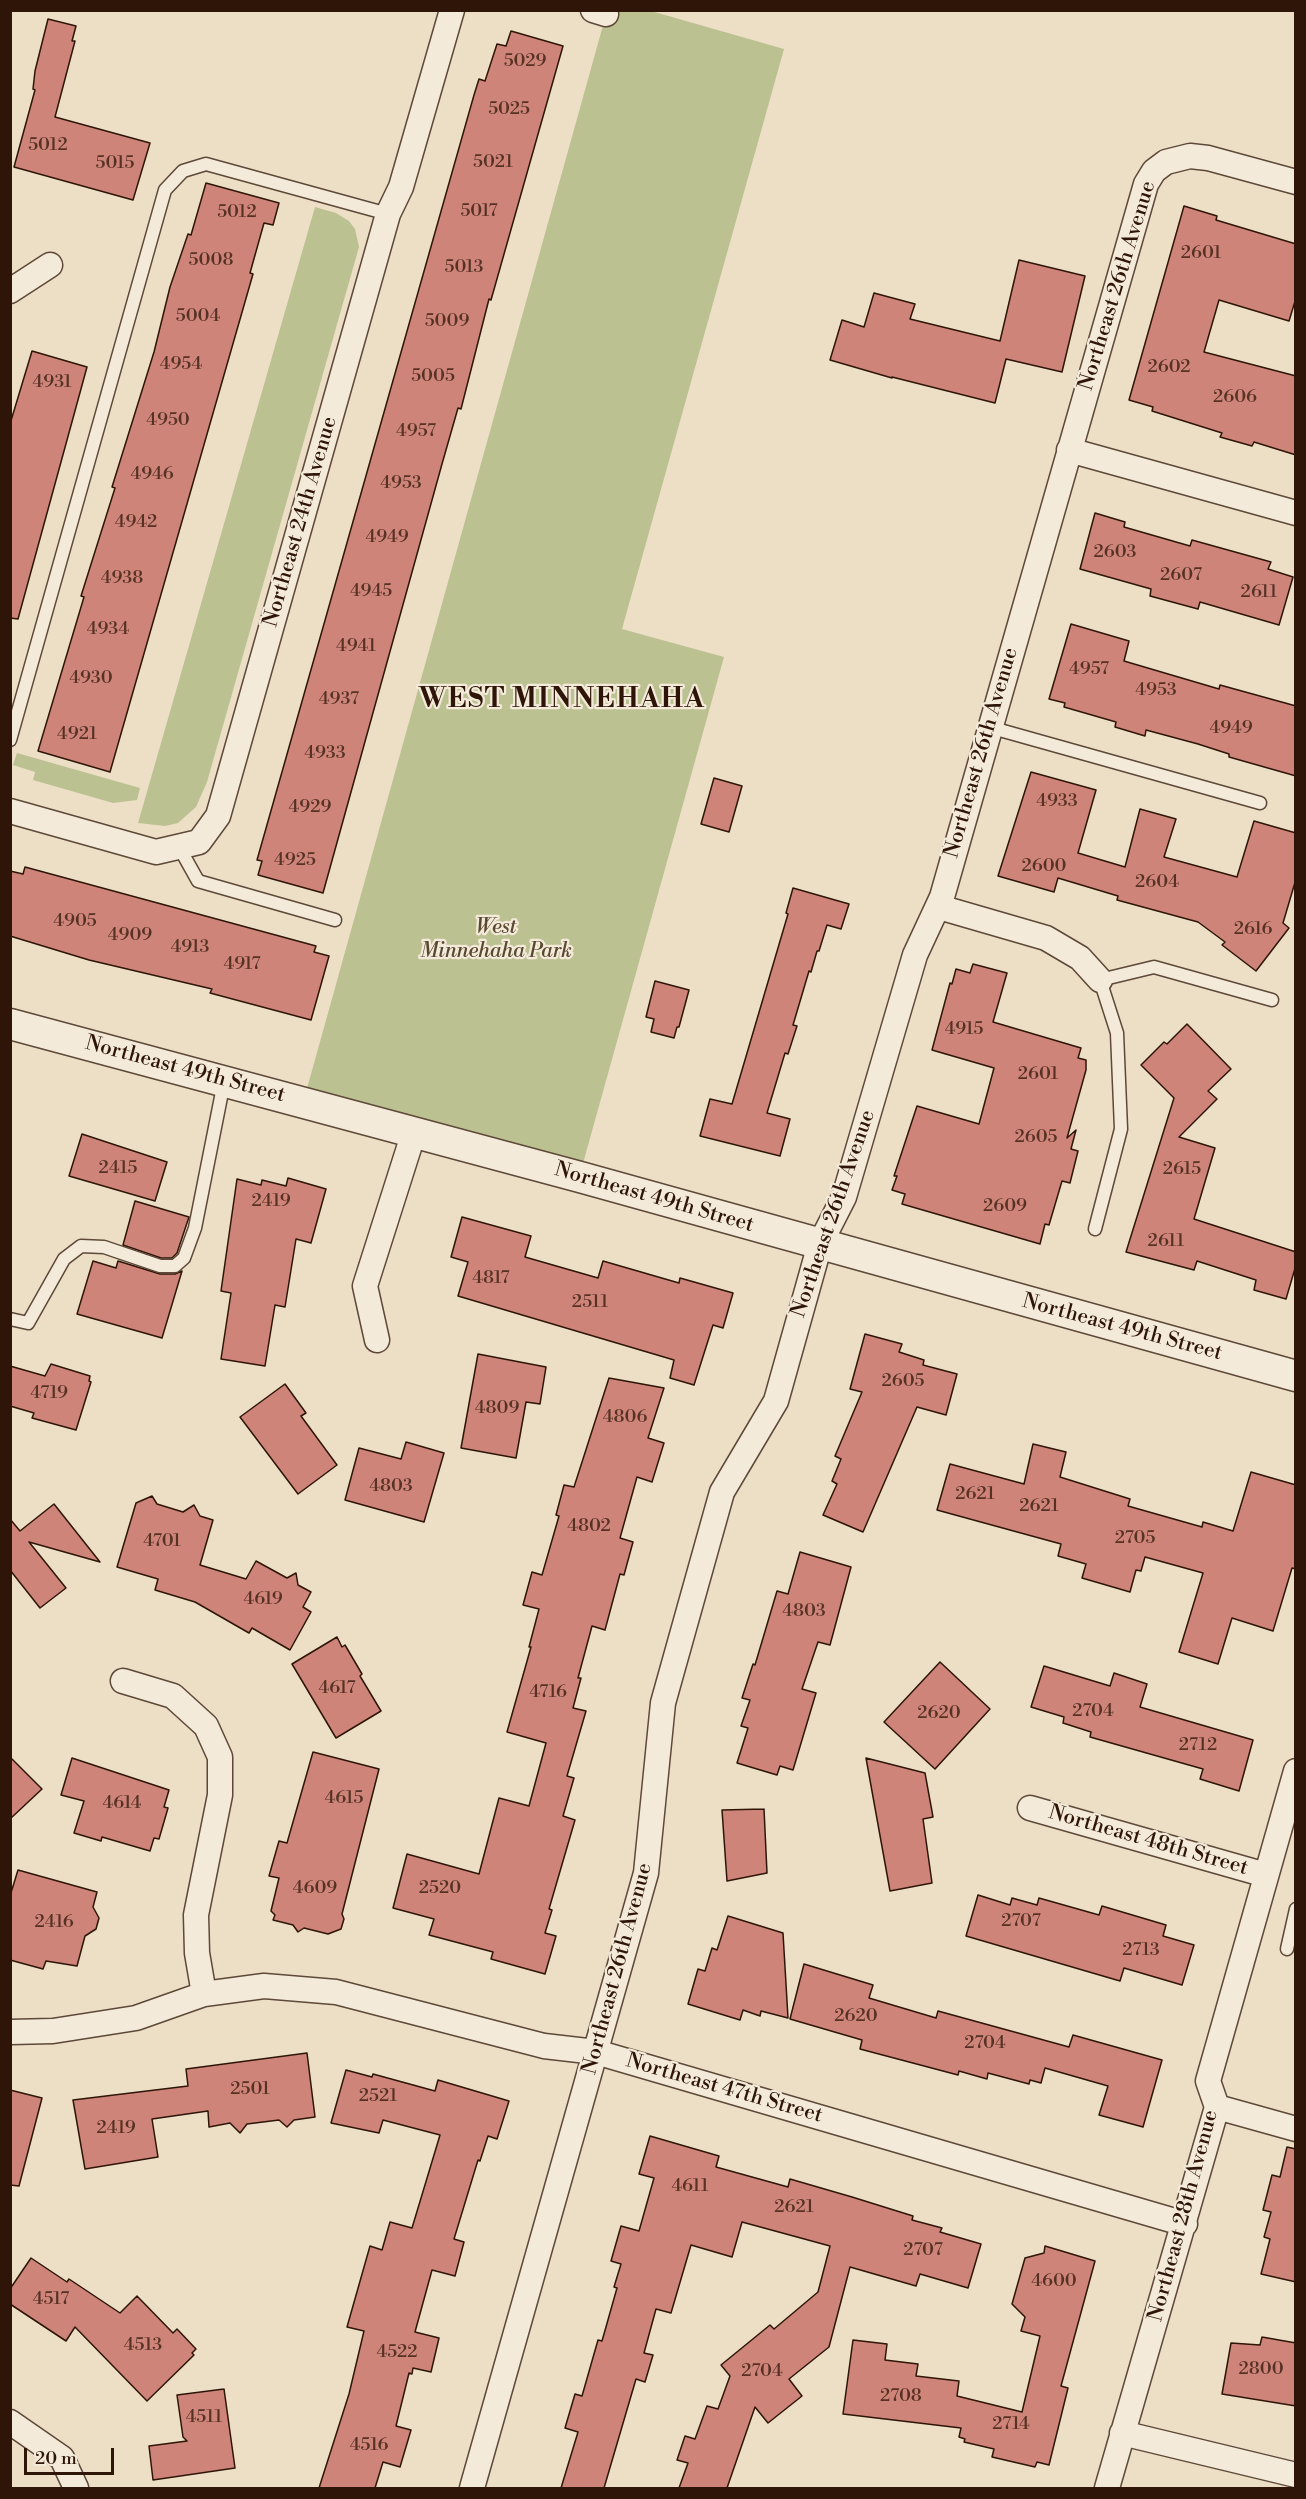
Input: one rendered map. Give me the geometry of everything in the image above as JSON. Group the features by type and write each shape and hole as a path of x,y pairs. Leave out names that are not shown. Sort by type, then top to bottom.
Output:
{"street":[{"name":"Northeast 24th Avenue","path":"10,812 156,852 199,842 218,816 388,214 401,187 452,10"},
{"name":"Northeast 26th Avenue","path":"472,2488 646,1874 663,1703 722,1492 776,1401 820,1244 844,1197 915,955 939,906 1146,184 1154,171 1172,159 1190,156 1208,158 1296,182"},
{"path":"10,291 50,265"},
{"path":"1069,450 1296,513"},
{"path":"939,906 1046,938 1080,958 1100,980"},
{"name":"Northeast 49th Street","path":"10,1024 414,1132 1296,1376"},
{"path":"377,1340 365,1286 414,1132"},
{"path":"123,1681 173,1696 206,1726 220,1757 220,1795 196,1915 197,1953 204,1994"},
{"name":"Northeast 28th Avenue","path":"1107,2488 1217,2107 1208,2081 1296,1771"},
{"name":"Northeast 48th Street","path":"1030,1808 1266,1875"},
{"name":"Northeast 47th Street","path":"10,2032 53,2031 136,2018 204,1994 264,1986 336,1992 544,2046 596,2052 1185,2224"},
{"path":"1217,2107 1296,2129"},
{"path":"10,2422 62,2458 76,2488"},
{"path":"1122,2433 1296,2475"}],"lane":[{"path":"10,740 165,190 183,171 206,164 388,214"},
{"path":"989,728 1260,803"},
{"path":"179,847 198,881 335,920"},
{"path":"1095,1229 1121,1129 1117,1033 1100,980 1154,967 1272,1000"},
{"path":"10,1319 28,1323 64,1259 81,1246 104,1247 160,1266 175,1266 184,1258 195,1228 224,1081"},
{"path":"1287,1949 1296,1909"}],"green space":[{"name":"West Minnehaha Park","path":"607,11 651,11 784,49 622,629 724,657 582,1167 306,1092"},
{"path":"315,207 336,213 349,221 355,229 359,247 207,782 196,807 178,823 165,826 138,823"},
{"path":"17,753 140,788 137,800 113,803 33,780 35,772 13,765"}],"building":[{"path":"48,19 76,26 72,41 75,41 55,117 150,143 133,200 14,167 35,90 33,89 35,71"},
{"path":"511,31 563,46 491,300 489,299 461,409 458,408 442,464 323,893 258,875 262,861 257,860 474,95 479,79 485,81 497,44 506,46"},
{"path":"206,183 279,203 273,225 264,223 250,273 253,274 110,772 38,751 84,597 81,596 115,488 112,487 154,352 170,287 188,234 191,235"},
{"path":"1184,206 1217,216 1216,220 1296,244 1296,298 1289,321 1219,300 1204,352 1296,376 1296,455 1254,442 1252,446 1220,437 1222,433 1152,411 1153,407 1129,400"},
{"path":"1019,260 1085,276 1062,372 1006,359 995,403 830,360 842,320 864,327 874,293 915,304 910,319 1000,341"},
{"path":"32,351 87,367 18,619 10,618 10,424"},
{"path":"1095,513 1125,522 1124,527 1190,546 1192,540 1271,562 1268,569 1293,577 1279,625 1200,602 1198,609 1150,596 1151,589 1080,569"},
{"path":"1071,624 1129,641 1124,661 1219,689 1220,685 1296,706 1296,776 1229,757 1229,754 1198,744 1146,730 1145,736 1115,727 1116,722 1064,707 1065,703 1049,699"},
{"path":"1031,772 1096,790 1078,853 1125,867 1140,809 1176,819 1164,857 1237,877 1254,821 1296,833 1296,879 1283,923 1289,928 1256,971 1222,945 1225,942 1198,922 1117,900 1118,896 1058,878 1054,892 998,876"},
{"path":"714,778 742,786 729,832 701,824"},
{"path":"25,867 316,946 314,952 329,956 311,1020 210,993 212,989 89,960 10,936 10,871 23,874"},
{"path":"793,888 849,904 841,929 827,925 811,972 809,971 793,1025 797,1026 788,1054 785,1053 767,1113 790,1119 780,1156 700,1136 710,1099 732,1104 788,914 786,913"},
{"path":"973,964 1007,973 993,1022 1081,1048 1078,1058 1086,1060 1086,1070 1067,1138 1076,1130 1071,1149 1078,1151 1070,1183 1062,1181 1049,1225 1045,1224 1040,1244 902,1204 905,1194 892,1190 897,1176 894,1176 917,1106 979,1124 994,1068 932,1050 956,969 970,973"},
{"path":"655,981 689,990 674,1038 651,1032 654,1019 646,1017"},
{"path":"1187,1024 1231,1069 1208,1091 1217,1099 1179,1137 1215,1148 1194,1219 1296,1252 1296,1265 1286,1299 1254,1290 1256,1280 1197,1261 1194,1270 1126,1252 1174,1098 1141,1065 1164,1042 1167,1044"},
{"path":"82,1134 167,1162 155,1201 69,1176"},
{"path":"288,1178 326,1189 311,1243 296,1239 285,1307 275,1305 265,1366 221,1359 231,1293 221,1291 237,1179 261,1185 262,1180 286,1186"},
{"path":"135,1201 189,1217 177,1253 172,1258 161,1258 123,1245"},
{"path":"462,1217 531,1236 525,1257 598,1278 603,1261 679,1283 680,1278 733,1293 723,1328 713,1325 694,1385 670,1378 674,1360 458,1296 468,1262 451,1257"},
{"path":"93,1261 116,1268 118,1261 160,1274 175,1274 182,1271 162,1338 77,1314"},
{"path":"865,1334 902,1344 899,1352 924,1360 923,1365 957,1374 946,1415 917,1407 863,1532 823,1515 837,1484 832,1481 841,1459 835,1456 862,1392 850,1389"},
{"path":"478,1354 546,1367 540,1404 526,1402 516,1458 461,1448"},
{"path":"51,1364 90,1376 89,1381 91,1382 76,1430 32,1418 34,1413 10,1406 10,1366 45,1376"},
{"path":"609,1378 664,1388 648,1438 664,1443 652,1482 637,1477 620,1538 633,1542 624,1575 620,1574 605,1630 592,1626 578,1678 581,1678 573,1708 586,1711 567,1776 574,1778 563,1816 575,1820 549,1909 552,1910 545,1933 556,1936 545,1974 491,1959 493,1952 429,1935 434,1919 393,1908 407,1854 479,1874 499,1798 529,1806 546,1743 507,1732 531,1647 529,1647 539,1609 523,1605 532,1572 542,1575 559,1516 556,1515 564,1485 574,1487"},
{"path":"285,1384 306,1413 301,1416 337,1465 298,1494 240,1417"},
{"path":"406,1442 444,1453 424,1522 345,1500 359,1448 401,1459"},
{"path":"1033,1444 1066,1452 1060,1477 1130,1499 1128,1506 1202,1527 1203,1522 1233,1531 1251,1472 1296,1485 1296,1569 1292,1568 1273,1631 1232,1618 1218,1664 1179,1652 1203,1573 1145,1557 1141,1571 1136,1570 1130,1592 1082,1578 1086,1564 1058,1556 1061,1544 937,1510 950,1464 1024,1484"},
{"path":"152,1496 157,1504 183,1512 194,1505 200,1516 213,1520 200,1565 246,1579 256,1561 287,1578 296,1573 298,1585 311,1592 303,1607 311,1612 290,1650 252,1628 249,1633 195,1602 155,1590 158,1579 117,1567 136,1503"},
{"path":"54,1504 100,1562 29,1542 66,1588 40,1608 10,1570 10,1519 20,1531"},
{"path":"800,1552 851,1567 830,1645 818,1642 802,1689 816,1693 793,1770 780,1766 777,1775 737,1763 748,1728 741,1726 750,1700 742,1698 753,1664 755,1665 777,1591 788,1594"},
{"path":"337,1637 342,1647 345,1645 381,1711 336,1738 292,1664"},
{"path":"940,1662 990,1709 935,1769 884,1722"},
{"path":"1044,1666 1110,1686 1114,1673 1147,1684 1140,1707 1253,1740 1239,1791 1200,1779 1203,1769 1090,1737 1091,1732 1063,1723 1064,1717 1031,1707"},
{"path":"313,1752 379,1769 342,1914 344,1919 341,1929 328,1934 304,1928 298,1932 293,1925 273,1920 275,1915 271,1911 279,1878 269,1876 279,1841 287,1843"},
{"path":"10,1757 42,1789 10,1819"},
{"path":"72,1758 169,1790 164,1807 168,1808 159,1839 154,1838 150,1851 102,1837 101,1841 74,1833 84,1801 61,1795"},
{"path":"866,1758 925,1773 933,1817 923,1819 932,1883 890,1891"},
{"path":"764,1809 767,1873 727,1881 722,1810"},
{"path":"18,1870 97,1892 93,1907 99,1918 96,1929 85,1936 77,1966 46,1961 43,1969 10,1960 10,1896"},
{"path":"978,1895 1010,1905 1012,1898 1037,1905 1039,1898 1099,1915 1102,1906 1166,1925 1163,1936 1194,1945 1182,1985 1124,1968 1120,1981 966,1936"},
{"path":"728,1916 783,1933 788,2018 761,2011 760,2016 743,2010 740,2020 688,2004 698,1969 705,1971 712,1948 717,1950"},
{"path":"804,1964 873,1985 869,1998 936,2018 938,2011 1069,2047 1073,2035 1162,2060 1143,2127 1099,2115 1108,2086 1045,2068 1041,2083 1030,2080 1029,2084 988,2073 987,2079 959,2071 958,2075 860,2049 862,2040 790,2019"},
{"path":"307,2053 315,2117 294,2120 287,2127 279,2120 247,2124 240,2133 230,2123 209,2127 208,2111 152,2119 158,2157 85,2169 73,2100 188,2086 186,2069"},
{"path":"346,2070 372,2077 373,2074 435,2091 438,2080 509,2101 497,2139 488,2136 480,2161 478,2160 454,2239 464,2242 455,2276 432,2270 415,2332 439,2338 431,2372 413,2368 412,2374 409,2373 396,2426 411,2430 400,2467 383,2462 375,2488 319,2488 349,2394 364,2331 347,2327 370,2246 382,2250 390,2222 412,2228 440,2135 383,2120 379,2133 331,2123"},
{"path":"10,2090 42,2098 19,2186 10,2185"},
{"path":"650,2136 719,2156 716,2167 788,2187 790,2179 852,2197 913,2216 912,2220 942,2228 940,2232 981,2244 968,2288 920,2274 916,2286 850,2267 829,2347 789,2379 802,2396 768,2423 755,2407 727,2488 679,2488 688,2463 677,2460 685,2436 695,2439 707,2406 718,2409 730,2376 721,2365 770,2325 774,2329 818,2292 830,2246 742,2222 732,2257 691,2245 671,2313 656,2309 644,2353 653,2355 645,2382 636,2379 604,2488 561,2488 578,2432 565,2428 575,2394 582,2396 598,2340 602,2341 617,2288 614,2287 621,2264 611,2261 621,2226 639,2231 654,2178 639,2174"},
{"path":"1287,2147 1296,2149 1296,2282 1261,2274 1270,2239 1264,2237 1271,2212 1263,2210 1272,2175 1280,2177"},
{"path":"1045,2246 1095,2261 1061,2386 1068,2388 1049,2465 1037,2462 1035,2467 992,2457 994,2449 964,2442 965,2439 959,2437 961,2428 843,2414 853,2340 887,2344 885,2360 918,2364 916,2376 959,2381 957,2396 1022,2412 1040,2336 1021,2331 1025,2317 1012,2304 1025,2258 1044,2253"},
{"path":"31,2258 67,2282 69,2279 120,2313 137,2296 173,2333 177,2329 196,2349 192,2353 194,2355 147,2401 75,2327 66,2341 10,2304 10,2289"},
{"path":"1262,2337 1296,2343 1296,2406 1222,2394 1231,2343 1260,2345"},
{"path":"224,2389 235,2468 153,2480 149,2446 187,2441 183,2437 177,2395"}],"district":[{"name":"WEST MINNEHAHA","path":"562,701"}]}
